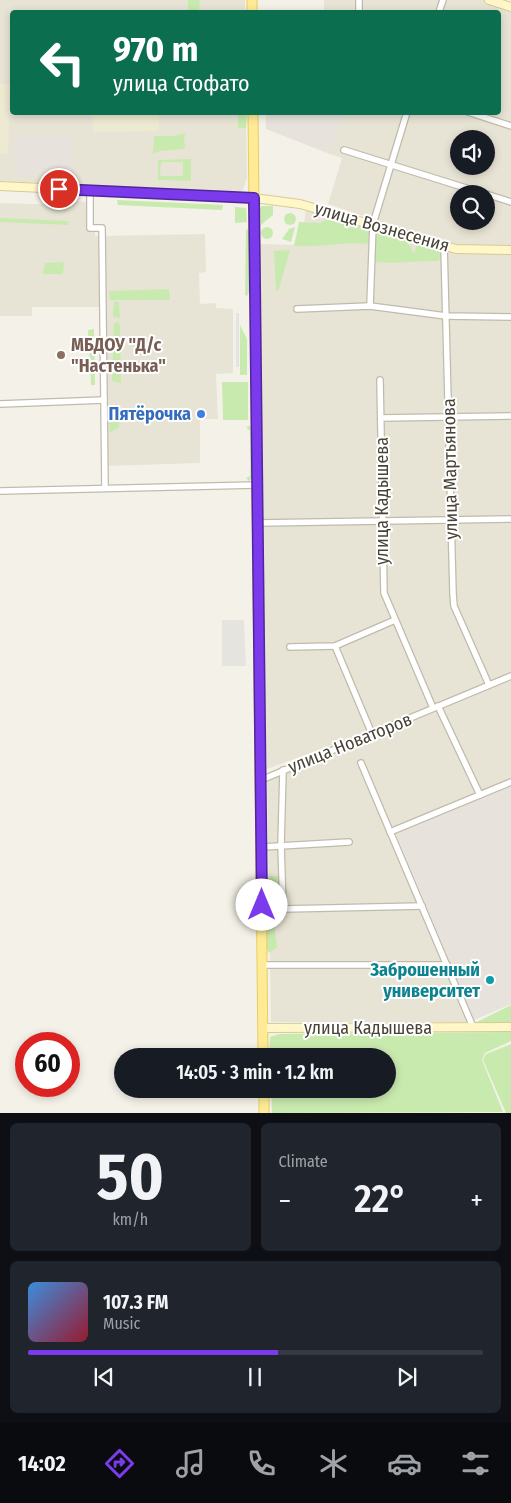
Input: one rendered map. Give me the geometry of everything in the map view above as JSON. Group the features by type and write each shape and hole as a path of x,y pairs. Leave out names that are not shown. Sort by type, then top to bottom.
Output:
{"main road":[{"path":"253,115 264,1048"},
{"path":"264,1098 264,1113"}],"street":[{"path":"489,0 511,7"},
{"path":"370,306 374,224 390,164 406,115"},
{"path":"477,115 511,126"},
{"path":"344,150 457,185"},
{"name":"улица Вознесения","path":"0,186 254,198 308,205 456,250 511,250"},
{"path":"90,191 90,228 102,228 105,487"},
{"path":"495,197 511,202"},
{"name":"улица Мартьянова","path":"444,246 454,606 489,685"},
{"path":"297,308 370,306 446,316 511,317"},
{"name":"улица Кадышева","path":"380,380 384,593 436,707"},
{"path":"0,404 104,400"},
{"path":"381,418 511,416"},
{"path":"0,491 105,487 257,485"},
{"path":"257,523 511,519"},
{"path":"290,647 335,646 395,620"},
{"path":"335,646 372,734"},
{"name":"улица Новаторов","path":"261,780 511,676"},
{"path":"436,707 480,795"},
{"path":"361,763 473,1027"},
{"path":"283,770 281,845 283,909 422,906"},
{"path":"390,832 511,782"},
{"path":"262,847 349,842"},
{"path":"263,965 447,965"},
{"name":"улица Кадышева","path":"263,1028 511,1027"}],"shaded area":[{"path":"0,0 245,0 245,10 10,10 10,115 246,115 247,178 243,190 239,192 0,181"},
{"path":"324,0 441,0 438,10 324,10"},
{"path":"445,0 484,0 511,8 511,125 478,115 501,115 501,10 442,10"},
{"path":"0,84 10,84 8,154 0,154"},
{"path":"92,115 159,115 159,131 93,132"},
{"path":"266,115 345,115 327,153 266,129"},
{"path":"345,115 471,115 511,127 511,248 446,244 328,204 342,158 327,153"},
{"path":"14,134 73,135 74,175 15,175"},
{"path":"67,201 87,202 87,230 95,231 95,236 205,234 206,272 199,273 200,304 216,303 216,308 233,309 233,373 216,374 218,419 200,419 200,463 107,466 103,307 32,307 32,316 0,316 0,203 67,205"},
{"path":"306,210 450,252 511,254 511,673 352,738 267,769 260,522 259,244 301,245"},
{"path":"236,313 239,313 239,367 236,367"},
{"path":"222,620 244,620 246,666 222,666"},
{"path":"511,680 511,779 388,831 468,1022 271,1022 267,780"},
{"path":"511,786 511,1004 474,1020 396,834"}],"green space":[{"path":"188,0 200,0 199,10 188,10"},
{"path":"238,115 247,115 246,128 238,128"},
{"path":"185,133 184,144 186,146 183,149 160,151 153,154 154,136 174,136"},
{"path":"191,159 191,181 158,180 158,160","holes":["161,162 183,162 183,176 160,176"]},
{"path":"117,200 223,205 222,210 118,205"},
{"path":"262,206 273,206 273,215 261,225 260,208"},
{"path":"235,207 246,208 247,222 235,223"},
{"path":"288,213 292,213 296,219 292,225 288,225 284,221 284,217"},
{"path":"331,216 369,228 368,244 294,246 299,222 320,223"},
{"path":"0,218 68,221 69,225 0,222"},
{"path":"265,227 269,227 273,233 269,239 265,239 261,235 261,231"},
{"path":"295,227 291,242 282,239 289,229"},
{"path":"246,228 249,232 249,292 247,296 245,295"},
{"path":"380,231 406,239 414,254 417,244 439,250 441,255 439,261 373,262 376,233"},
{"path":"290,250 278,292 276,290 274,251"},
{"path":"45,263 64,263 63,274 43,274"},
{"path":"169,289 170,300 110,300 109,291"},
{"path":"114,301 119,302 120,318 113,317"},
{"path":"119,322 121,383 112,381 114,323"},
{"path":"240,325 247,339 247,375 240,375"},
{"path":"94,329 95,385 91,385 88,330"},
{"path":"222,382 248,382 248,420 223,420"},
{"path":"120,418 119,427 110,433 109,419"},
{"path":"246,427 254,427 255,475 249,481 246,478 250,476 250,431"},
{"path":"271,876 278,876 279,895 275,901 273,913 277,947 269,953 265,939 265,918 267,879"},
{"path":"511,1005 511,1022 473,1024"},
{"path":"511,1032 511,1041 485,1053 482,1060 503,1112 272,1113 271,1098 396,1098 396,1048 269,1048 270,1037 279,1034"},
{"path":"511,1044 511,1113 506,1113 483,1060 486,1054"}],"place":[{"name":"МБДОУ \"Д/с \"Настенька\"","path":"61,355"},
{"name":"Пятёрочка","path":"201,414"},
{"name":"Заброшенный университет","path":"490,980"}],"route":[{"path":"59,189 254,198 262,905"}]}
